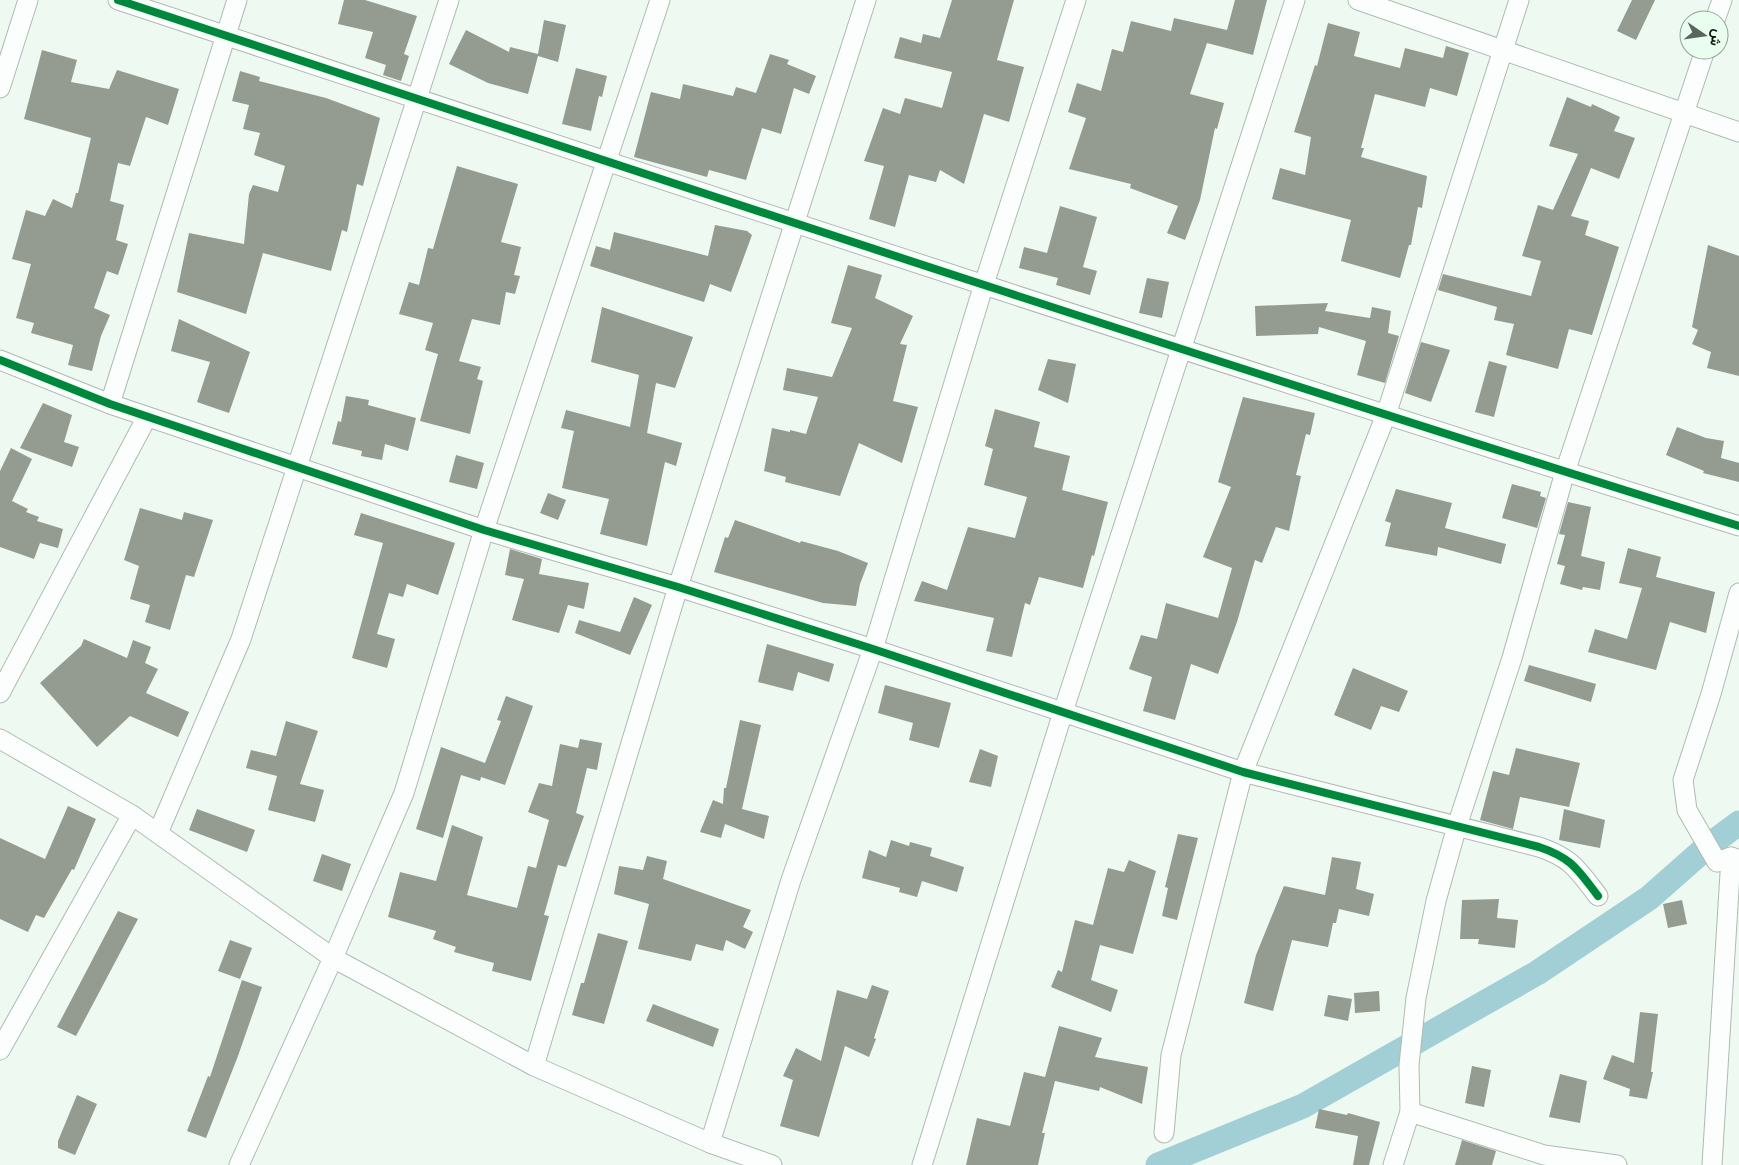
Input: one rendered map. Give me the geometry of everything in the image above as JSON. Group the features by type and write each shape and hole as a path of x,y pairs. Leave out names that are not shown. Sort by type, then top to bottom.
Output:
{"street":[{"path":"0,88 28,0"},
{"path":"118,0 415,100 795,222 1180,349 1739,526"},
{"path":"110,404 237,0"},
{"path":"158,833 242,639 415,100 449,0"},
{"path":"239,1165 333,958 404,793 484,530 608,162 660,0"},
{"path":"534,1066 678,587 866,0"},
{"path":"710,1143 792,880 873,649 984,284 1076,0"},
{"path":"922,1165 1063,712 1295,0"},
{"path":"1358,0 1682,114 1739,132"},
{"path":"1164,1133 1171,1055 1243,772 1386,415 1520,0"},
{"path":"1393,1165 1410,1112 1409,1065 1416,998 1436,901 1457,826 1512,658 1566,472 1701,60"},
{"path":"0,360 110,404 484,530 678,587 873,649 1243,772 1509,838 1560,854 1576,866 1598,896"},
{"path":"0,693 147,416"},
{"path":"1712,1165 1735,858 1717,862 1687,810 1683,780 1711,694 1739,593"},
{"path":"0,739 132,815 333,958 534,1066 710,1143 772,1165"},
{"path":"0,1050 132,815"},
{"path":"1410,1112 1543,1160 1617,1165"}],"building":[{"path":"344,0 365,0 417,16 404,54 409,56 401,81 383,75 386,65 365,58 373,32 338,24"},
{"path":"952,0 1014,0 997,60 1024,67 1009,122 984,114 964,184 940,170 936,182 909,175 895,227 869,219 884,166 864,161 883,108 900,114 905,98 942,108 952,72 894,58 900,37 921,43 923,34 940,38"},
{"path":"1235,0 1267,0 1253,55 1207,43 1190,94 1224,103 1217,129 1215,128 1200,200 1185,240 1167,233 1178,206 1130,188 1131,184 1069,169 1086,118 1068,112 1077,83 1101,91 1112,49 1123,52 1131,21 1171,31 1174,18 1227,30"},
{"path":"1632,0 1655,0 1636,40 1617,31"},
{"path":"544,20 566,25 558,62 538,56 528,94 488,83 449,64 466,30 509,52 510,47 538,54"},
{"path":"1328,23 1360,32 1354,56 1400,68 1405,48 1443,58 1446,46 1469,53 1457,96 1430,88 1425,107 1375,94 1361,148 1364,148 1361,157 1427,176 1422,208 1418,207 1411,245 1409,245 1400,278 1341,261 1351,220 1272,199 1280,168 1305,175 1311,137 1294,132 1315,65 1317,66"},
{"path":"42,50 77,60 71,82 109,89 117,70 179,89 168,125 146,117 130,166 118,163 110,201 124,205 116,240 128,244 118,275 107,271 94,308 110,315 101,336 92,371 68,365 73,345 31,333 34,323 16,318 31,264 12,259 26,210 45,216 53,199 72,208 76,193 78,193 91,138 24,119"},
{"path":"770,54 789,60 787,64 816,76 809,94 794,88 781,134 762,128 746,180 709,170 707,177 634,157 651,92 680,99 683,84 733,96 736,87 756,93"},
{"path":"576,68 607,76 602,97 599,96 591,131 562,124"},
{"path":"240,71 260,77 259,81 326,98 380,118 363,186 357,184 347,232 342,230 331,271 263,253 246,314 177,292 189,233 244,244 249,194 253,185 278,192 285,166 254,155 260,133 243,129 249,105 232,101"},
{"path":"1567,97 1591,107 1592,104 1620,117 1614,131 1635,138 1619,179 1591,168 1571,216 1589,221 1585,235 1619,247 1592,335 1569,329 1558,369 1506,355 1514,324 1494,320 1497,307 1438,290 1443,274 1531,296 1541,261 1522,256 1538,205 1553,210 1578,154 1549,146"},
{"path":"457,166 518,184 501,242 521,247 514,275 520,276 515,294 506,292 500,325 472,319 459,361 481,367 477,379 483,381 470,434 420,421 438,354 425,350 433,323 399,314 409,282 419,285 428,248 433,249"},
{"path":"1060,206 1097,217 1083,267 1097,271 1090,295 1056,285 1058,278 1019,268 1024,247 1047,253"},
{"path":"715,225 747,231 752,235 731,292 710,284 704,302 590,266 596,246 610,250 614,232 708,256"},
{"path":"1708,245 1739,256 1739,376 1707,368 1711,352 1692,344 1698,330 1692,327"},
{"path":"848,265 882,275 875,298 913,316 900,344 907,345 893,401 918,407 902,463 859,443 840,496 785,482 786,477 764,471 772,428 806,434 818,397 783,390 787,368 832,377 852,328 831,323"},
{"path":"1147,278 1169,282 1162,318 1139,313"},
{"path":"1328,303 1325,311 1370,318 1372,307 1391,311 1388,333 1399,336 1385,383 1357,375 1366,341 1319,327 1318,334 1256,336 1255,306"},
{"path":"602,307 693,337 675,388 656,383 647,433 682,443 676,466 665,462 647,546 600,534 609,499 562,488 574,431 561,428 566,410 630,427 639,375 591,362"},
{"path":"179,319 250,352 229,413 197,402 210,362 171,351"},
{"path":"1421,342 1450,350 1431,402 1405,393"},
{"path":"1048,359 1076,364 1068,403 1038,390"},
{"path":"1489,361 1507,366 1494,417 1475,412"},
{"path":"346,396 369,400 368,405 416,418 408,451 385,444 382,460 361,456 362,451 332,444 338,421 341,422"},
{"path":"1243,397 1315,413 1310,435 1306,434 1296,475 1301,476 1289,531 1276,527 1262,563 1255,560 1237,622 1218,674 1191,664 1175,720 1143,711 1152,677 1129,669 1141,635 1157,639 1166,603 1218,618 1232,568 1203,557 1231,487 1218,482"},
{"path":"43,403 72,415 64,442 79,447 72,467 20,448"},
{"path":"995,409 1040,422 1034,447 1070,456 1062,490 1108,502 1094,556 1092,555 1083,588 1039,577 1030,605 1025,603 1012,657 986,651 994,618 914,601 922,581 947,590 968,527 1015,538 1027,497 984,485 993,449 985,446"},
{"path":"1677,427 1706,438 1724,441 1721,458 1739,463 1739,482 1703,473 1704,471 1666,455"},
{"path":"11,448 32,459 12,501 28,509 26,512 39,517 37,521 63,529 58,548 40,543 34,559 0,547 0,471"},
{"path":"456,455 484,463 477,489 449,482"},
{"path":"1512,484 1541,492 1540,496 1546,498 1537,528 1502,518"},
{"path":"1396,489 1452,503 1445,528 1506,544 1501,564 1438,547 1437,556 1385,546 1391,523 1385,521"},
{"path":"548,493 566,500 558,520 540,513"},
{"path":"1568,502 1591,507 1581,556 1605,562 1600,590 1583,587 1582,590 1560,584 1565,566 1557,564 1565,535 1559,534"},
{"path":"140,508 182,520 184,512 213,520 194,577 186,575 170,630 145,622 150,605 130,599 139,566 124,560"},
{"path":"361,513 455,543 438,595 407,584 403,597 389,593 377,634 395,639 387,668 352,658 383,543 354,535"},
{"path":"735,520 800,543 801,541 838,551 868,563 860,584 856,606 823,603 714,572 725,537 728,538"},
{"path":"1628,548 1661,557 1656,577 1715,592 1706,633 1670,622 1656,670 1588,652 1595,629 1627,639 1642,588 1619,583"},
{"path":"510,549 542,559 539,574 589,583 584,609 568,605 559,633 512,620 524,579 505,575"},
{"path":"634,597 652,605 630,655 575,633 579,620 620,632"},
{"path":"84,639 127,658 133,640 151,647 145,663 158,669 146,693 189,712 178,737 130,716 97,747 40,683 81,646"},
{"path":"767,644 834,664 829,682 798,672 793,691 758,682"},
{"path":"1529,665 1596,684 1591,702 1524,681"},
{"path":"1353,668 1408,691 1399,712 1381,706 1371,730 1334,715"},
{"path":"885,685 951,703 939,748 909,740 913,723 878,713"},
{"path":"506,696 533,706 505,785 481,777 480,781 461,775 443,838 416,829 441,747 485,763 501,721 497,720"},
{"path":"740,720 761,725 742,809 769,816 764,839 725,824 721,838 700,832 713,800 723,804 724,788 726,788"},
{"path":"286,721 318,731 300,784 324,790 315,822 268,810 277,776 246,768 251,750 276,756"},
{"path":"580,739 602,743 597,770 587,768 576,813 584,816 566,867 558,865 544,915 549,916 531,981 492,971 494,963 454,952 456,947 433,939 436,931 388,917 400,872 436,881 452,825 483,837 467,895 517,908 528,866 536,868 549,820 528,812 539,783 552,786 560,744 578,748"},
{"path":"1516,748 1580,763 1569,807 1520,797 1513,829 1480,820 1493,771 1509,775"},
{"path":"980,749 998,756 991,787 969,782"},
{"path":"68,806 96,819 74,870 72,869 44,918 36,915 28,932 0,919 0,838 45,859"},
{"path":"197,809 255,830 247,852 189,830"},
{"path":"1564,809 1605,820 1600,848 1559,840"},
{"path":"1178,834 1198,838 1177,920 1162,916 1168,888 1165,887"},
{"path":"891,840 909,846 910,842 932,848 930,856 964,867 957,892 922,881 917,897 899,892 900,888 862,878 869,850 886,857"},
{"path":"322,854 351,864 342,891 313,881"},
{"path":"647,856 667,861 663,879 751,910 743,927 753,932 745,949 726,940 723,951 696,944 691,961 638,949 649,904 614,894 619,866 643,870"},
{"path":"1332,857 1361,862 1356,889 1374,894 1369,916 1339,909 1336,923 1333,923 1328,947 1292,940 1273,1011 1244,1003 1256,955 1284,886 1325,895"},
{"path":"1129,860 1156,871 1133,954 1100,945 1091,980 1118,990 1111,1012 1051,987 1058,970 1062,972 1075,920 1093,925 1108,868 1124,872"},
{"path":"1499,899 1497,918 1518,920 1515,948 1478,944 1479,939 1460,939 1462,900"},
{"path":"1682,900 1687,924 1668,928 1663,904"},
{"path":"118,911 138,919 76,1036 57,1027"},
{"path":"598,933 628,941 604,1024 572,1015 581,983 584,983"},
{"path":"230,940 252,948 240,979 218,971"},
{"path":"242,980 262,987 206,1138 187,1131 208,1076 210,1077"},
{"path":"872,985 889,991 874,1038 876,1039 869,1057 845,1046 819,1137 780,1126 793,1080 783,1076 796,1048 821,1061 837,990 867,999"},
{"path":"1379,991 1380,1011 1355,1013 1354,993"},
{"path":"1328,995 1352,999 1348,1021 1324,1016"},
{"path":"653,1004 719,1029 713,1047 646,1021"},
{"path":"1640,1012 1658,1014 1651,1072 1653,1072 1647,1099 1629,1096 1630,1089 1603,1079 1612,1055 1634,1063"},
{"path":"1059,1026 1102,1038 1095,1057 1148,1067 1142,1104 1100,1087 1099,1091 1055,1081 1042,1133 1045,1133 1038,1165 966,1165 977,1118 1010,1126 1024,1072 1045,1077"},
{"path":"1472,1066 1491,1070 1484,1107 1465,1103"},
{"path":"1560,1074 1587,1081 1580,1123 1549,1117"},
{"path":"77,1095 97,1104 75,1155 58,1148 58,1141"},
{"path":"1319,1109 1347,1115 1348,1113 1380,1122 1369,1165 1353,1165 1358,1136 1315,1128"},
{"path":"1462,1140 1496,1151 1492,1165 1455,1165"}],"waterway":[{"path":"1158,1165 1303,1106 1537,973 1649,898 1708,846 1739,823"}],"cycle path":[{"path":"118,0 1130,332 1739,526"},
{"path":"0,360 110,404 484,530 678,587 873,649 1243,772 1539,847 1567,860 1598,896"}]}
